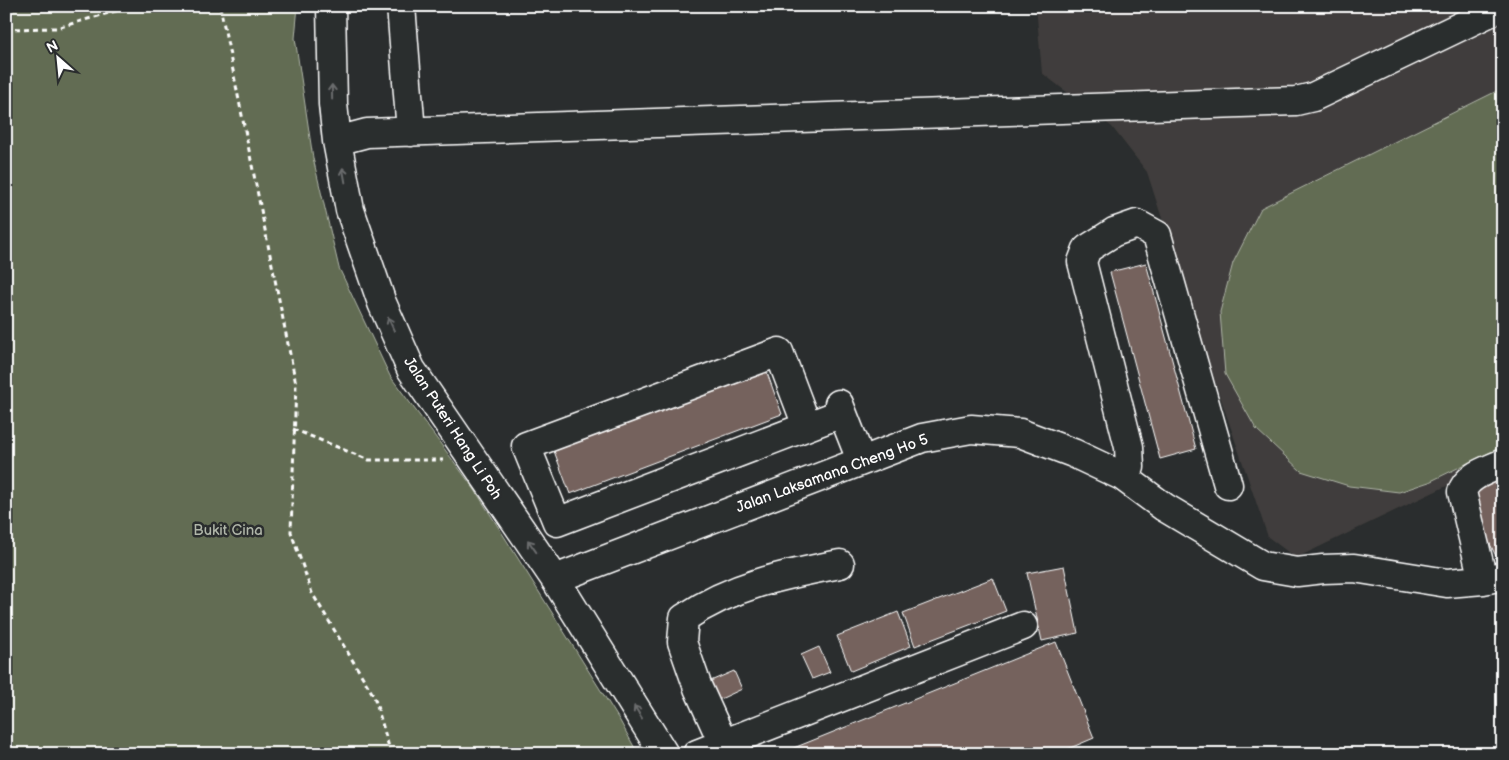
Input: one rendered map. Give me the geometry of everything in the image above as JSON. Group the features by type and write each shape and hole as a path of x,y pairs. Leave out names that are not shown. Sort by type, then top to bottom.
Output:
{"street":[{"name":"Jalan Puteri Hang Li Poh","path":"331,6 333,104 338,141 350,210 382,303 411,368 555,579 664,754"},
{"path":"401,6 411,132"},
{"path":"338,141 367,133 1296,101 1314,97 1503,6"},
{"path":"1122,476 1130,467 1129,447 1082,262 1087,250 1114,232 1137,224 1157,235 1228,485"},
{"path":"807,426 779,352 526,446 557,522 807,426 840,408 861,460"},
{"name":"Jalan Laksamana Cheng Ho 5","path":"555,579 861,460 922,438 971,428 1020,433 1072,453 1122,476 1164,507 1263,566 1297,572 1354,568 1447,583 1493,578"},
{"path":"1493,578 1462,492 1464,484 1470,479 1503,463"},
{"path":"726,749 698,688 682,642 684,618 708,602 775,576 840,564"},
{"path":"697,754 726,749 1023,626"}],"path":[{"path":"6,29 57,28 133,6"},
{"path":"219,7 296,384 292,429 291,532 312,593 374,696 391,754"},
{"path":"292,429 369,460 431,461 470,456"}],"shaded area":[{"path":"1036,6 1503,6 1503,459 1296,558 1268,537 1209,364 1147,172 1112,127 1042,73"}],"green space":[{"name":"Bukit Cina","path":"6,6 298,6 295,38 313,158 339,268 390,376 475,490 620,721 638,754 6,754"},
{"path":"1503,88 1503,446 1429,482 1399,492 1349,486 1301,471 1256,429 1225,374 1220,312 1233,263 1261,208"}],"building":[{"path":"1146,263 1196,449 1160,459 1110,272"},
{"path":"766,370 782,414 570,494 554,451"},
{"path":"1499,477 1503,485 1503,560 1499,562 1482,528 1475,489"},
{"path":"1064,566 1078,633 1042,641 1027,573"},
{"path":"993,578 1006,611 915,646 903,613"},
{"path":"898,612 911,646 851,671 837,636"},
{"path":"1056,642 1094,738 1056,754 779,754"},
{"path":"819,647 830,672 812,679 801,655"},
{"path":"734,671 742,689 714,702 706,683"}]}
